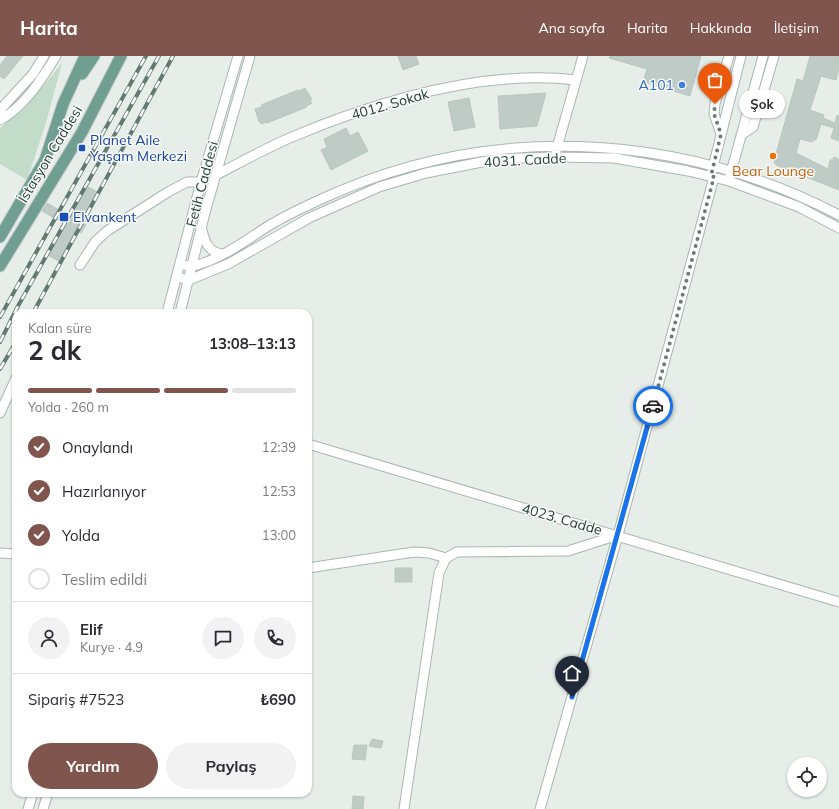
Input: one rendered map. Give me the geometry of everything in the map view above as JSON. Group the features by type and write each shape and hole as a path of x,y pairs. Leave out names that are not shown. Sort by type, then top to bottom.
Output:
{"main road":[{"name":"İstasyon Caddesi","path":"0,237 45,160 62,104 84,56"},
{"path":"62,104 94,56"},
{"path":"102,95 113,64 113,56"},
{"name":"İstasyon Caddesi","path":"0,266 82,132 121,56"}],"street":[{"path":"0,110 32,74 44,56"},
{"path":"0,120 11,114 29,94 56,56"},
{"name":"Fetih Caddesi","path":"168,309 201,182 238,56"},
{"name":"Fetih Caddesi","path":"181,309 216,175 250,56"},
{"path":"555,156 583,56"},
{"path":"721,134 714,114 715,104 729,56"},
{"path":"540,809 618,536 712,176 713,165 741,56"},
{"path":"729,181 763,56"},
{"path":"741,135 753,127 774,56"},
{"name":"4012. Sokak","path":"216,175 291,138 396,100 440,90 502,80 545,78 576,80"},
{"name":"4031. Cadde","path":"192,267 222,254 272,224 317,201 384,174 479,151 557,146 603,147 646,152 713,165 794,194 839,215"},
{"name":"4031. Cadde","path":"189,280 236,260 309,218 379,187 426,173 497,159 555,156 614,158 644,162 729,181 799,207 839,228"},
{"path":"80,265 95,242 107,231 168,192 187,182 201,182"},
{"path":"202,229 206,245 216,254 222,254"},
{"path":"180,264 192,267"},
{"path":"177,277 189,280"},
{"path":"0,413 12,387"},
{"name":"4023. Cadde","path":"312,445 839,602"},
{"path":"404,809 439,573 446,558 457,552 474,550 568,551 618,536"},
{"path":"312,567 414,552 429,553 446,558"},
{"path":"0,553 12,554"},
{"path":"28,809 32,797"},
{"path":"43,809 47,797"}],"green space":[{"path":"62,63 46,123 27,180 0,164 0,128 24,109"}],"building":[{"path":"7,56 23,56 4,79 0,76 0,65"},
{"path":"398,56 416,56 419,64 403,70"},
{"path":"610,56 701,56 690,96 643,82 647,69 609,58"},
{"path":"810,56 839,56 839,68 836,80 821,76 810,110 824,115 823,118 835,123 837,115 839,116 839,141 831,138 834,128 821,124 816,140 813,140 812,142 800,139 796,153 828,169 830,160 833,160 834,157 839,159 839,190 776,165 774,161 797,79 803,81"},
{"path":"305,88 312,99 310,100 312,103 306,106 307,107 267,123 261,124 260,121 259,122 255,109 262,107 261,105"},
{"path":"546,93 537,126 500,129 498,96"},
{"path":"469,98 475,127 454,131 448,102"},
{"path":"346,128 350,136 358,132 368,151 331,170 321,150 327,147 324,139"},
{"path":"85,185 99,193 82,223 86,225 81,233 77,231 60,262 46,254 63,223 42,211 47,203 68,215"},
{"path":"395,568 412,568 412,582 395,582"},
{"path":"372,739 383,741 381,748 369,746"},
{"path":"354,745 367,745 365,760 352,759"},
{"path":"353,796 364,797 363,809 352,809"}],"railway":[{"path":"0,317 146,56"},
{"path":"16,309 159,56"},
{"path":"35,309 173,56"},
{"path":"0,342 12,318"},
{"path":"0,369 12,349"}],"way so far":[{"path":"653,406 714,177 711,176 721,134 714,114 715,104"}],"place":[{"name":"A101","path":"682,85"},
{"name":"Şok","path":"715,104"},
{"name":"Planet Aile Yaşam Merkezi","path":"82,148"},
{"name":"Bear Lounge","path":"773,156"},
{"name":"Elvankent","path":"64,217"}],"route":[{"path":"572,697 653,406"}]}
